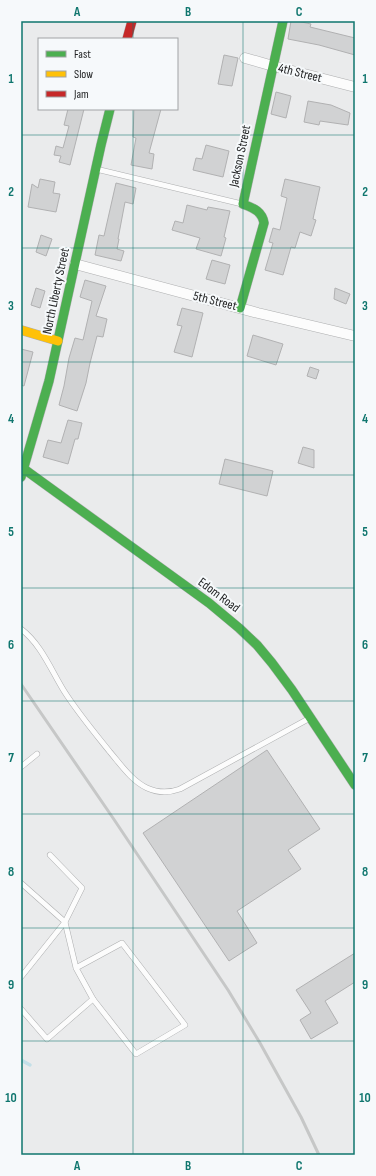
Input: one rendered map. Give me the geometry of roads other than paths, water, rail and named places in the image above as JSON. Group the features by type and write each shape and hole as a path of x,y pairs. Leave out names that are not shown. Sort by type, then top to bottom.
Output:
{"street":[{"path":"127,38 132,21"},
{"name":"Jackson Street","path":"240,308 264,223 260,213 243,204 283,21"},
{"name":"4th Street","path":"245,58 355,86"},
{"name":"North Liberty Street","path":"22,473 49,382 95,169 110,110"},
{"name":"5th Street","path":"75,264 240,308 355,336"},
{"path":"21,330 58,341"},
{"name":"Edom Road","path":"22,473 79,508 167,574 209,602 230,619 250,638 273,665 355,785"}],"lane":[{"path":"95,169 243,204"},
{"path":"21,629 39,648 68,697 93,732 136,781 146,788 154,791 169,792 180,789 310,718"},
{"path":"21,767 37,754"},
{"path":"21,977 65,922 82,888 50,854"},
{"path":"21,883 65,922 76,968 93,999 136,1054 185,1025 122,943 76,968"},
{"path":"21,1009 47,1039 93,999"}],"waterway":[{"path":"21,1060 30,1065"}],"railway":[{"path":"21,684 228,990 260,1043 301,1117 319,1155"}]}
